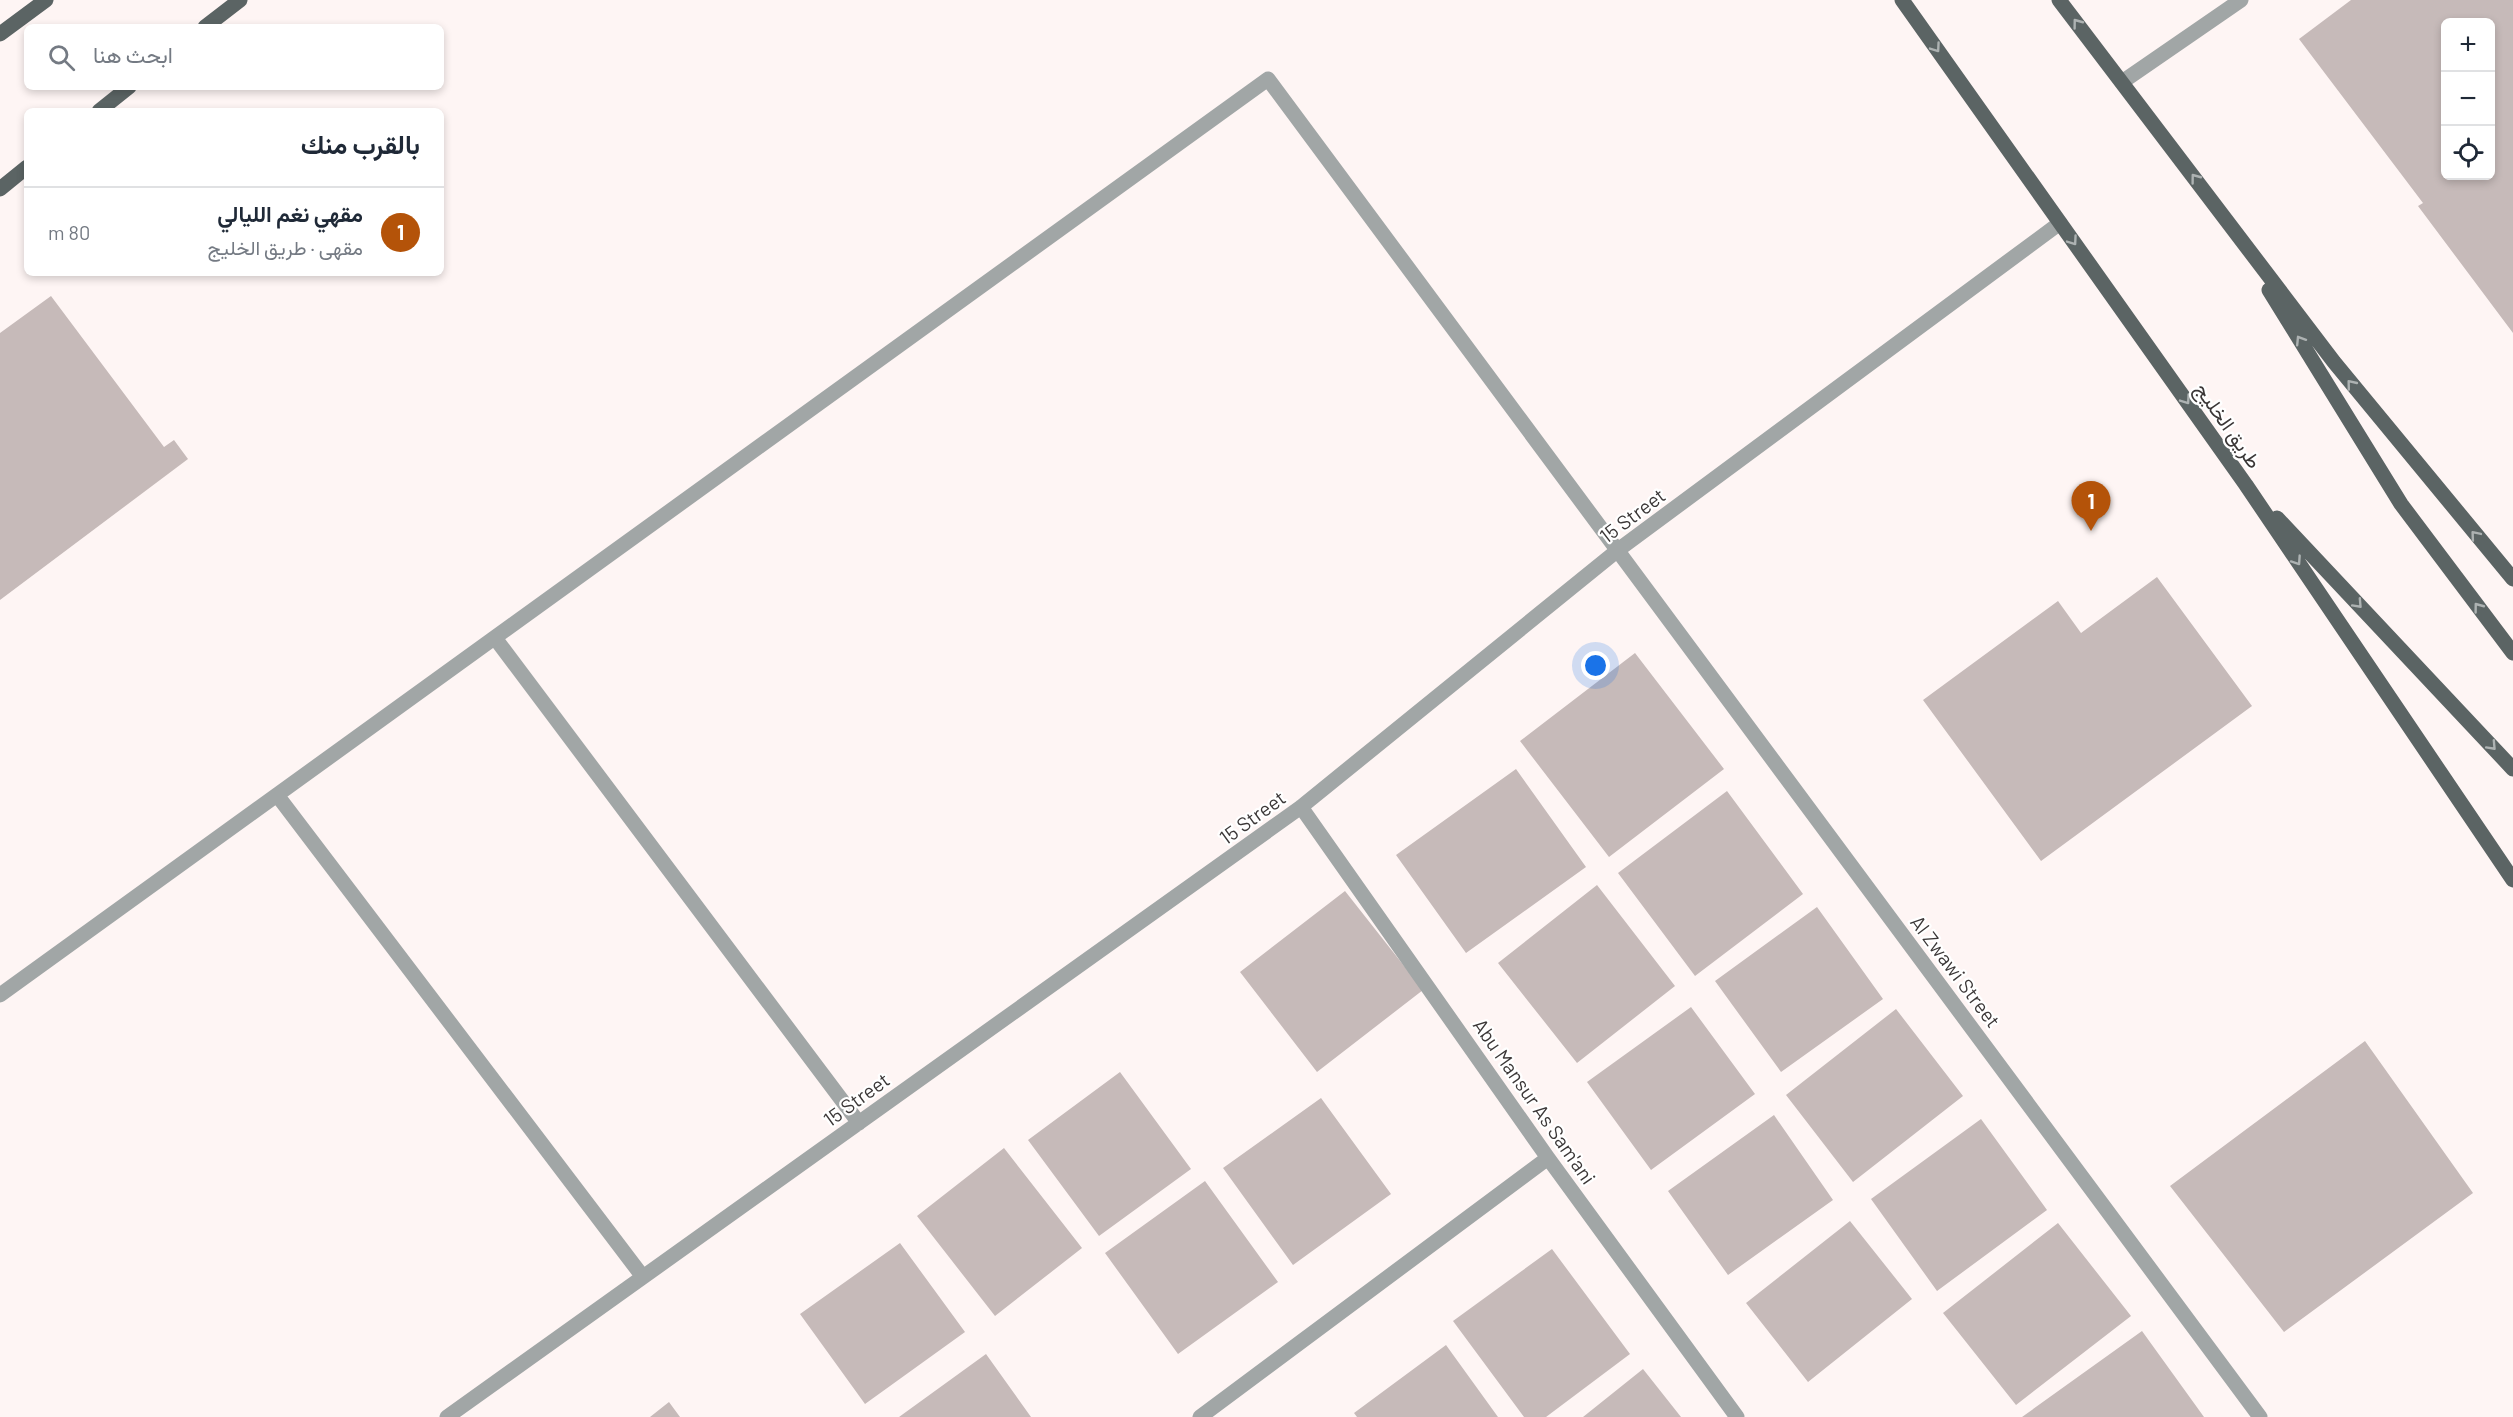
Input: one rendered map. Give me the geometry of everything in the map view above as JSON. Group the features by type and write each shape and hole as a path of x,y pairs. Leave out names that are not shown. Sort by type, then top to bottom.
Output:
{"main road":[{"path":"0,34 46,0"},
{"path":"209,24 240,0"},
{"name":"طريق الخليج","path":"1902,0 2246,485 2513,880"},
{"path":"2059,0 2334,362 2513,579"},
{"path":"103,108 125,90"},
{"path":"0,189 24,169"},
{"path":"2218,209 2401,504 2513,653"},
{"path":"2246,485 2513,769"}],"street":[{"path":"2122,81 2241,0"},
{"name":"Al Zwawi Street","path":"495,638 1268,79 2260,1417"},
{"name":"15 Street","path":"447,1417 1301,807 1618,550 2060,223"},
{"path":"0,995 495,638 859,1123"},
{"path":"277,795 643,1277"},
{"name":"Abu Mansur As Sam'ani","path":"1301,807 1548,1158 1737,1417"},
{"path":"1200,1417 1548,1158"}],"building":[{"path":"2351,0 2513,0 2513,333 2418,206 2423,203 2299,39"},
{"path":"51,296 164,447 174,440 188,459 0,600 0,333"},
{"path":"2157,577 2252,706 2041,861 1923,700 2058,601 2081,633"},
{"path":"1635,653 1724,769 1609,857 1520,741"},
{"path":"1516,769 1586,867 1466,953 1396,855"},
{"path":"1727,791 1803,894 1695,976 1618,873"},
{"path":"1597,885 1675,986 1577,1063 1498,963"},
{"path":"1345,891 1423,990 1317,1072 1240,972"},
{"path":"1817,907 1883,999 1781,1072 1715,981"},
{"path":"1691,1007 1755,1094 1651,1170 1587,1082"},
{"path":"1896,1009 1963,1096 1853,1182 1786,1095"},
{"path":"2365,1041 2473,1193 2284,1332 2170,1186"},
{"path":"1120,1072 1191,1169 1099,1236 1028,1140"},
{"path":"1321,1098 1391,1194 1293,1265 1223,1168"},
{"path":"1774,1115 1833,1200 1728,1275 1668,1191"},
{"path":"1981,1119 2047,1210 1937,1291 1871,1199"},
{"path":"1004,1148 1082,1248 995,1316 917,1216"},
{"path":"1205,1181 1278,1282 1178,1354 1105,1253"},
{"path":"1850,1221 1912,1299 1808,1382 1746,1303"},
{"path":"2058,1223 2131,1316 2016,1405 1943,1313"},
{"path":"900,1243 965,1332 865,1404 800,1314"},
{"path":"1552,1249 1630,1354 1546,1417 1524,1417 1453,1321"},
{"path":"2142,1331 2204,1417 2022,1417"},
{"path":"1446,1345 1498,1417 1357,1417 1354,1413"},
{"path":"986,1354 1031,1417 899,1417"},
{"path":"1643,1369 1681,1417 1583,1417"},
{"path":"669,1402 680,1417 650,1417"}],"place":[{"name":"مقهي نغم الليالي","path":"2091,531"}]}
